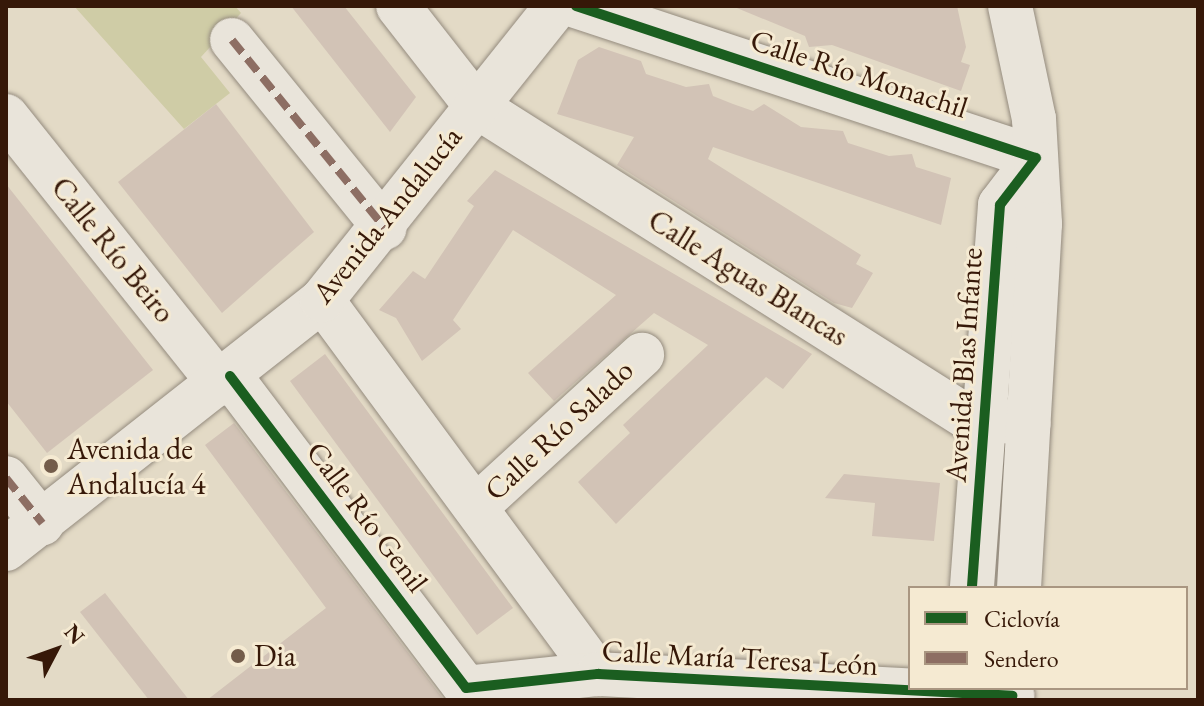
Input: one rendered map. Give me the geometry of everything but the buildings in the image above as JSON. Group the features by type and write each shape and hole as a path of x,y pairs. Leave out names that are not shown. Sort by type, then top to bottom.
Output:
{"street":[{"name":"Calle Aguas Blancas","path":"398,6 476,106 967,417 1029,424"},
{"name":"Avenida Andalucía","path":"6,549 225,380 322,300 385,228 476,106 557,6"},
{"name":"Calle Río Monachil","path":"576,6 1036,158"},
{"path":"1010,6 1036,158 1029,424 1019,586"},
{"path":"232,40 385,228"},
{"name":"Calle Río Beiro","path":"6,116 225,380"},
{"name":"Avenida Blas Infante","path":"972,586 1000,205 1036,158"},
{"name":"Calle Río Salado","path":"322,300 598,674"},
{"name":"Calle Río Salado","path":"477,506 642,355"},
{"name":"Calle Río Genil","path":"225,380 466,688"},
{"path":"6,478 42,523"},
{"name":"Calle María Teresa León","path":"466,688 598,674 1012,695"}],"shaded area":[{"path":"74,6 235,6 241,13 201,57 230,93 184,129"}],"marked path":[{"path":"232,40 385,228"},
{"path":"6,478 42,523"}],"cycle path":[{"path":"576,6 1036,158 1000,205 972,586"},
{"path":"230,376 466,688 598,674 1012,696"}],"place":[{"name":"Avenida de Andalucía 4","path":"51,466"},
{"name":"Dia","path":"238,656"}]}
